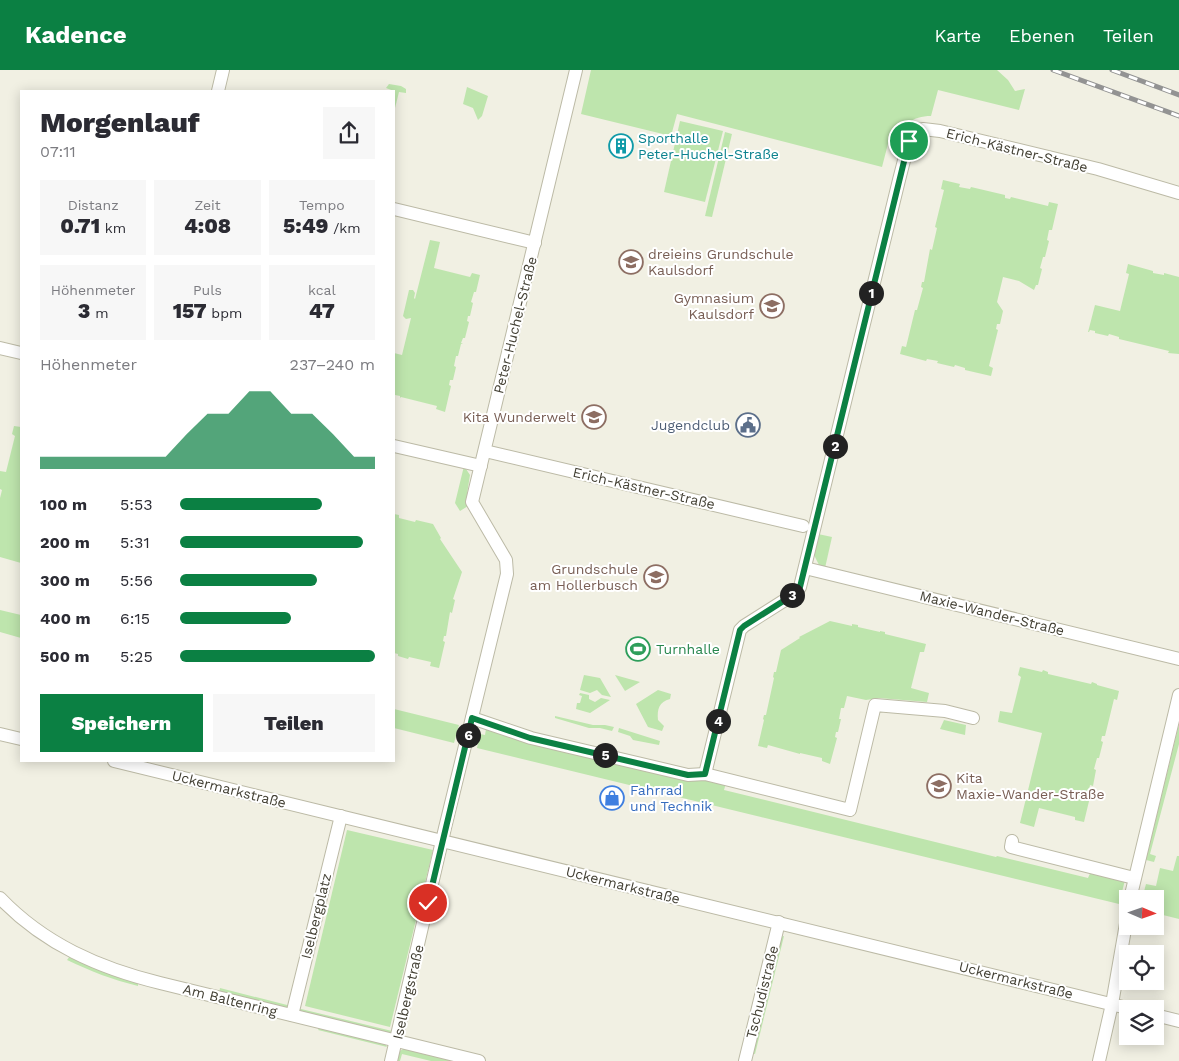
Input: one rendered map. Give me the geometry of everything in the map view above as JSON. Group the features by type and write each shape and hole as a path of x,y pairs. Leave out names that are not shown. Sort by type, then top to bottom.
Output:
{"street":[{"path":"218,90 223,70"},
{"name":"Peter-Huchel-Straße","path":"472,718 508,574 506,560 472,502 576,70"},
{"name":"Erich-Kästner-Straße","path":"705,774 740,630 796,593 800,587 899,180 909,141 915,131 923,129 940,131 1098,169 1179,193"},
{"path":"395,209 535,243"},
{"path":"0,348 20,353"},
{"path":"395,446 481,466"},
{"name":"Erich-Kästner-Straße","path":"485,451 803,526"},
{"name":"Maxie-Wander-Straße","path":"805,568 1179,659"},
{"path":"1132,890 1179,695"},
{"path":"472,718 530,738 688,775 705,774 850,810 876,705 945,711 973,718"},
{"name":"Iselbergstraße","path":"391,1061 472,718"},
{"path":"0,734 20,739"},
{"name":"Uckermarkstraße","path":"118,762 1119,1006"},
{"name":"Iselbergplatz","path":"292,1015 341,816"},
{"path":"1012,841 1010,847 1134,878"},
{"name":"Am Baltenring","path":"0,898 31,926 50,939 70,951 105,967 150,981 479,1061"},
{"name":"Tschudistraße","path":"745,1061 779,922"},
{"path":"1099,1061 1112,1004 1124,935"},
{"path":"1164,1017 1179,1021"}],"green space":[{"path":"591,70 997,70 1008,80 1015,91 1025,89 1019,110 938,90 931,116 924,116 909,122 901,130 895,141 889,140 882,167 677,114 671,136 581,114"},
{"path":"389,84 406,89 406,93 399,92 395,108 395,90 386,88"},
{"path":"467,87 488,96 482,116 478,120 473,108 463,104"},
{"path":"680,121 723,131 705,202 664,192"},
{"path":"725,132 732,134 712,217 705,216"},
{"path":"943,180 960,184 959,187 970,189 971,187 1005,195 1005,198 1010,199 1011,197 1048,206 1049,202 1058,204 1052,230 1049,230 1047,240 1049,241 1040,268 1042,269 1038,285 1036,285 1034,290 1019,281 1003,277 997,302 1003,311 1000,324 997,324 996,329 998,330 989,366 993,368 991,376 965,370 965,368 955,365 954,367 937,363 938,361 927,359 926,361 900,354 902,346 906,347 915,310 917,310 923,288 921,287 922,282 924,282 930,249 932,250 937,228 935,227 944,190 941,189"},
{"path":"430,240 440,242 434,268 470,277 472,273 480,275 476,292 474,292 471,302 473,303 470,316 468,316 467,321 469,322 465,338 463,338 461,343 463,343 461,344 458,356 456,356 454,366 456,367 453,380 450,380 449,385 451,386 445,412 436,409 437,406 400,398 400,396 395,395 395,353 402,355 411,318 406,319 403,316 409,290 413,290 415,293 415,299"},
{"path":"1128,264 1153,271 1153,273 1164,275 1164,273 1179,277 1179,354 1168,353 1169,351 1119,339 1119,337 1109,334 1108,336 1090,330 1088,332 1095,305 1120,311 1129,274 1126,273"},
{"path":"14,426 20,427 20,563 0,557 0,498 2,490 0,489 0,471 6,472 15,436 12,434"},
{"path":"464,466 470,475 467,494 468,506 460,511 455,503"},
{"path":"395,514 399,515 399,518 433,524 440,539 462,572 453,599 455,600 452,613 450,612 446,636 444,636 443,641 445,642 439,668 430,666 431,662 409,657 408,659 398,656 395,653"},
{"path":"818,534 832,537 825,568 819,565 814,555"},
{"path":"0,610 20,615 20,638 0,632"},
{"path":"830,621 852,626 852,624 858,625 858,627 885,632 885,634 926,644 924,652 920,652 911,688 929,693 927,702 879,698 866,700 847,696 844,708 841,708 839,719 841,719 838,732 836,732 835,737 837,738 830,764 822,761 822,758 768,745 767,748 758,746 774,672 776,672 781,650 799,637"},
{"path":"1020,667 1042,672 1043,670 1048,672 1048,674 1091,684 1092,682 1119,691 1117,700 1114,699 1105,736 1102,736 1101,741 1103,742 1094,769 1096,770 1093,786 1090,785 1088,796 1090,797 1084,822 1075,820 1075,817 1039,808 1034,827 1020,823 1042,733 998,722 1000,711 1012,713 1021,677 1018,675"},
{"path":"584,675 600,678 611,697 602,695 597,690 590,693 580,690"},
{"path":"615,675 640,682 625,691"},
{"path":"658,690 671,694 670,699 663,702 658,709 658,720 664,726 662,731 648,727 636,704"},
{"path":"580,693 589,695 589,699 595,702 601,698 610,700 590,713 576,709 577,703 580,703 582,696 579,695"},
{"path":"395,709 459,725 454,743 395,728"},
{"path":"555,716 593,725 614,727 612,731 589,728 555,718"},
{"path":"944,720 966,725 965,735 940,729"},
{"path":"1179,724 1179,744 1150,854 1156,856 1154,862 1146,860"},
{"path":"619,728 660,741 659,745 633,740 630,736 618,732"},
{"path":"486,729 726,783 724,790 996,857 1088,878 1091,871 1125,880 1122,890 1119,890 1119,904 477,748 480,734 485,735"},
{"path":"347,830 433,850 390,1027 305,1006"},
{"path":"1177,856 1179,856 1179,919 1164,915 1164,890 1144,890 1146,884 1156,886 1160,868 1173,871"},
{"path":"784,936 755,1054 751,1053 780,937"},
{"path":"70,956 138,982 138,986 84,968 67,960"},
{"path":"220,988 291,1006 289,1008 219,993"},
{"path":"297,1008 392,1031 388,1033 303,1013"},
{"path":"320,1027 385,1044 387,1047 318,1030"},
{"path":"405,1048 452,1061 431,1061 402,1054 400,1061 395,1061 398,1052"}],"railway":[{"path":"1053,70 1179,116"},
{"path":"1112,70 1179,95"}],"place":[{"name":"Sporthalle Peter-Huchel-Straße","path":"621,146"},
{"name":"dreieins Grundschule Kaulsdorf","path":"631,262"},
{"name":"Gymnasium Kaulsdorf","path":"772,306"},
{"name":"Kita Wunderwelt","path":"594,417"},
{"name":"Jugendclub","path":"748,425"},
{"name":"Grundschule am Hollerbusch","path":"656,577"},
{"name":"Turnhalle","path":"638,649"},
{"name":"Kita Maxie-Wander-Straße","path":"939,786"},
{"name":"Fahrrad und Technik","path":"612,798"}],"route":[{"path":"428,903 472,718 530,738 688,775 705,774 740,630 796,593 800,587 909,141"}]}
